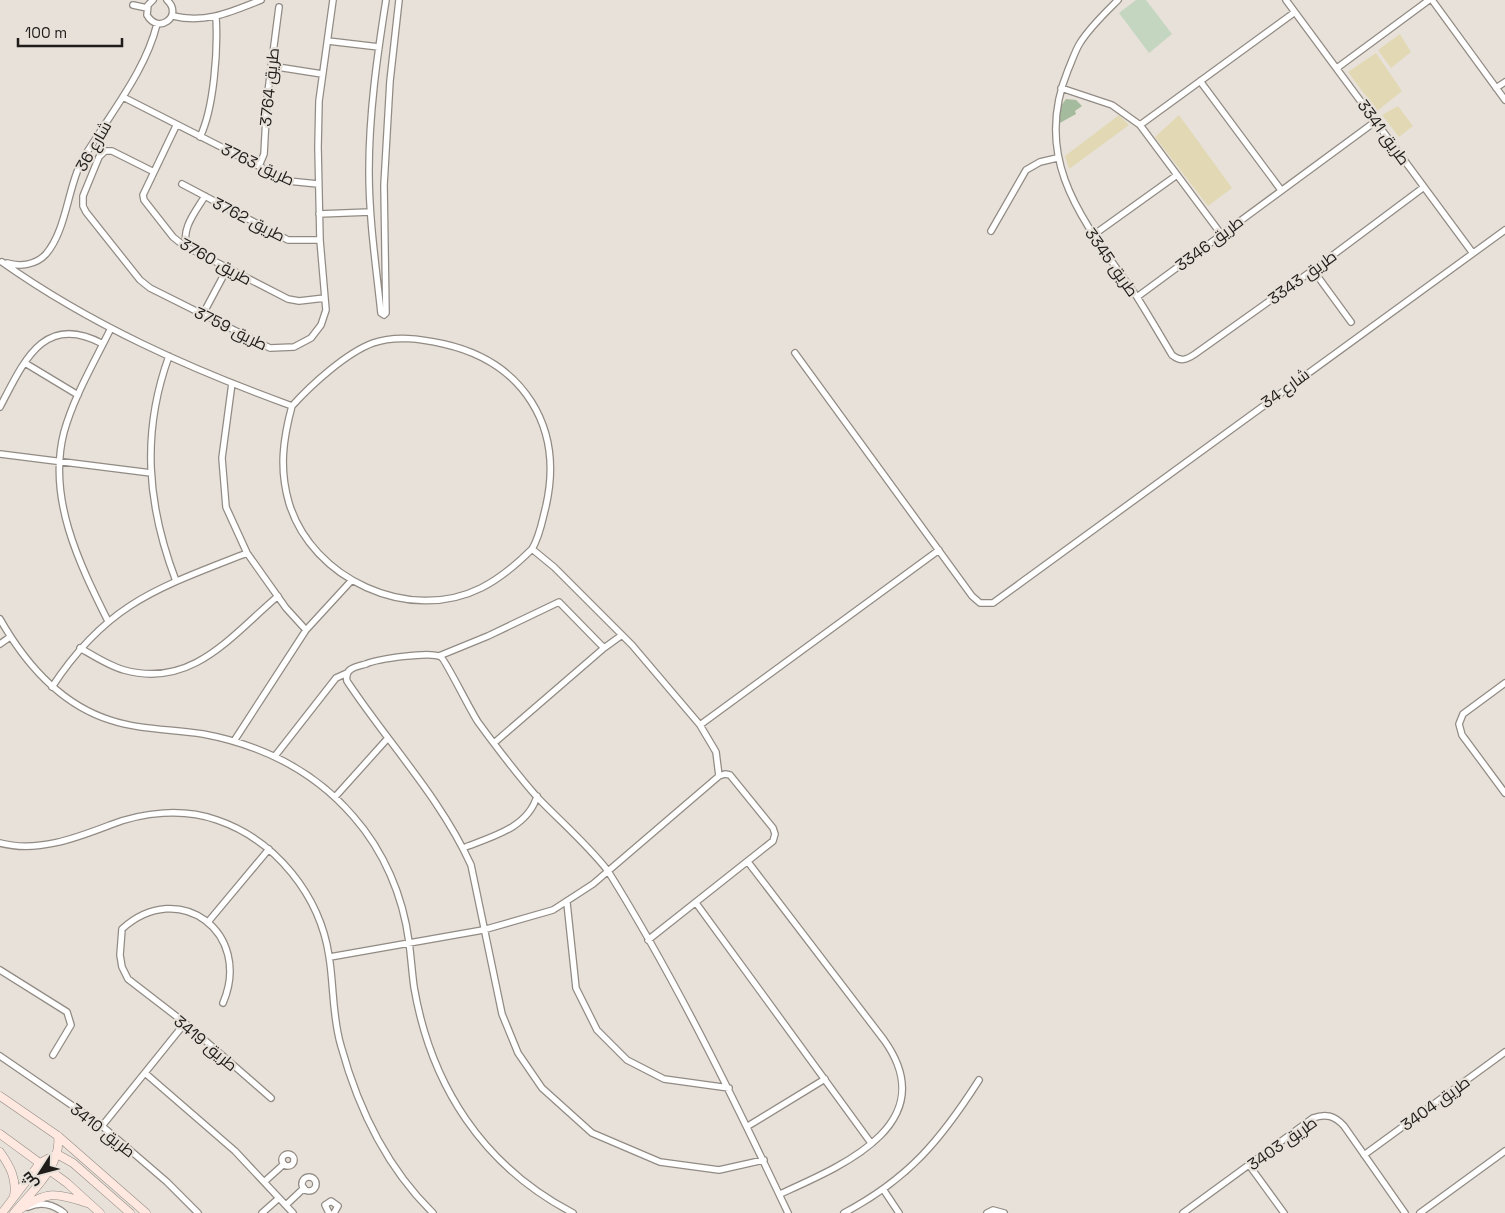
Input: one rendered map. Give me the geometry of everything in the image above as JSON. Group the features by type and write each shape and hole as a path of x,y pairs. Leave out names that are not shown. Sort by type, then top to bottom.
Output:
{"main road":[{"path":"0,1096 58,1136 146,1213"},
{"path":"0,1134 49,1169 100,1213"},
{"path":"15,1213 49,1169 57,1154 58,1136"},
{"path":"0,1152 15,1182 14,1198"},
{"path":"2,1213 40,1163 57,1154"},
{"path":"57,1154 73,1163 130,1213"},
{"path":"15,1213 36,1198 53,1194 63,1195 92,1205"}],"street":[{"path":"153,0 147,8 149,18 157,24 168,22 173,16 173,8 168,0"},
{"path":"173,16 187,19 216,17 260,0"},
{"name":"طريق 3759","path":"154,172 112,151 105,151 99,157 84,193 83,206 144,284 264,346 288,349 306,342 318,330 325,315 318,184 319,102 333,0"},
{"path":"386,0 379,47 370,144 370,212 381,313 384,315 386,313 384,186 390,81 399,0"},
{"name":"طريق 3345","path":"1118,0 1080,43 1061,88 1056,111 1058,158 1074,203 1092,236 1137,297 1172,355 1178,360"},
{"name":"طريق 3341","path":"1286,0 1472,252"},
{"path":"1337,68 1431,0 1505,100"},
{"path":"133,5 147,8"},
{"name":"طريق 3764","path":"259,166 264,154 266,112 279,7"},
{"path":"1140,125 1295,12"},
{"name":"طريق 3763","path":"200,137 207,121 217,52 216,17"},
{"name":"شارع 36","path":"1,262 17,265 30,264 43,257 50,249 56,238 80,165 147,56 157,24"},
{"path":"328,40 379,47"},
{"path":"271,66 322,74"},
{"path":"1200,81 1281,190"},
{"path":"1496,88 1505,82"},
{"path":"1061,88 1112,105 1140,125 1221,234"},
{"name":"طريق 3763","path":"123,97 176,126 292,182 318,184"},
{"name":"طريق 3346","path":"1137,297 1376,121"},
{"name":"طريق 3760","path":"176,126 143,198 176,240 227,269 292,301 325,298"},
{"path":"991,231 1026,170 1040,162 1058,158"},
{"path":"1092,236 1177,176"},
{"name":"طريق 3762","path":"182,184 288,240 320,240"},
{"name":"طريق 3343","path":"1178,360 1189,358 1313,270 1424,187"},
{"path":"188,248 185,242 186,231 205,196"},
{"path":"319,214 370,212"},
{"name":"شارع 34","path":"939,550 975,600 987,604 998,600 1472,252 1505,230"},
{"path":"171,234 179,234 186,231"},
{"path":"1,262 45,292 111,328 169,356 292,406"},
{"path":"203,314 227,269"},
{"path":"1313,270 1351,322"},
{"path":"108,621 73,548 65,520 60,462 65,430 78,395 111,328"},
{"path":"0,407 24,363 36,346 46,339 58,334 82,334 103,344"},
{"path":"417,338 466,349 489,360 511,376 526,394 538,416 549,447 551,484 538,538 532,549 508,572 487,585 448,598 414,600 382,594 351,580 325,560 304,534 289,504 282,471 283,438 292,406 308,389 339,364 372,343 417,338"},
{"path":"700,725 939,550 795,353"},
{"path":"169,356 159,384 152,414 150,443 154,510 176,581"},
{"path":"24,363 78,395"},
{"path":"232,383 222,458 226,507 247,553 278,596 306,630"},
{"path":"0,454 151,473"},
{"path":"532,549 554,566 622,635 700,725 716,752 719,776"},
{"path":"52,687 80,648 108,621 130,605 176,581 247,553"},
{"path":"234,741 306,630 351,580"},
{"path":"80,648 124,670 149,674 176,673 197,664 278,596"},
{"path":"275,756 336,678 353,668 374,660 438,656 488,636 559,602 604,648"},
{"path":"0,619 29,664 52,687 78,705 108,719 139,728 203,734 234,741 275,756 297,767 335,797 354,817 385,864 396,889 410,943 414,988 428,1040 441,1075 465,1118 484,1145 516,1176 539,1194 573,1213"},
{"path":"494,743 604,648 622,635"},
{"path":"0,644 10,637"},
{"path":"438,656 446,662 470,709 494,743 537,796 589,848 608,871 729,1088 788,1213"},
{"path":"347,673 347,681 442,812 463,848 471,866 502,1014 518,1053 542,1088 592,1133 660,1162 719,1170 764,1160"},
{"path":"1505,683 1463,714 1459,724 1462,735 1505,792"},
{"path":"335,797 388,738"},
{"path":"330,957 483,930 538,916 567,902 608,871 719,776 725,774 733,777 775,831 774,838 771,843 748,862 648,940"},
{"path":"463,848 520,822 530,812 537,796"},
{"path":"0,843 43,845 95,832 125,820 148,814 171,812 194,814 217,820 239,829 269,849 291,872 309,898 322,926 330,957 332,1001 340,1044 352,1084 370,1126 397,1171 433,1213"},
{"path":"223,1003 232,974 231,959 226,945 218,932 208,922 269,849"},
{"path":"748,862 884,1040 897,1060 904,1082 901,1104 890,1124 871,1143 836,1168 780,1194"},
{"path":"567,902 576,988 597,1030 627,1060 664,1079 729,1088"},
{"path":"696,903 871,1143"},
{"name":"طريق 3419","path":"208,922 196,914 170,908 144,913 122,929 120,955 122,967 128,979 185,1023 271,1098"},
{"path":"0,970 53,1002 69,1015 71,1025 53,1055"},
{"path":"102,1126 185,1023"},
{"name":"طريق 3404","path":"1364,1154 1505,1052"},
{"name":"طريق 3410","path":"0,1056 102,1126 167,1182 198,1213"},
{"path":"145,1073 235,1151 292,1213"},
{"path":"748,1126 825,1079"},
{"path":"844,1213 883,1189 908,1170 932,1147 954,1120 979,1080"},
{"name":"طريق 3403","path":"1183,1213 1313,1118 1327,1115 1340,1120 1405,1213"},
{"path":"1420,1213 1505,1150"},
{"path":"264,1182 284,1164"},
{"path":"1249,1165 1284,1213"},
{"path":"286,1205 304,1188"},
{"path":"883,1189 899,1213"},
{"path":"262,1213 279,1198"},
{"path":"326,1212 327,1202 334,1201 338,1206 334,1213"},
{"path":"21,1213 39,1204 50,1205 64,1213"},
{"path":"987,1213 993,1210 1004,1213"}],"green space":[{"path":"1136,0 1146,0 1172,34 1149,53 1119,13"},
{"path":"1066,99 1076,100 1082,106 1075,111 1076,114 1058,124 1058,110"}],"sand":[{"path":"1400,34 1411,52 1391,68 1378,50"},
{"path":"1376,53 1402,91 1377,111 1348,72"},
{"path":"1398,106 1413,126 1399,137 1382,115"},
{"path":"1119,115 1129,125 1069,169 1065,156"},
{"path":"1179,115 1232,188 1208,206 1155,137"}]}
